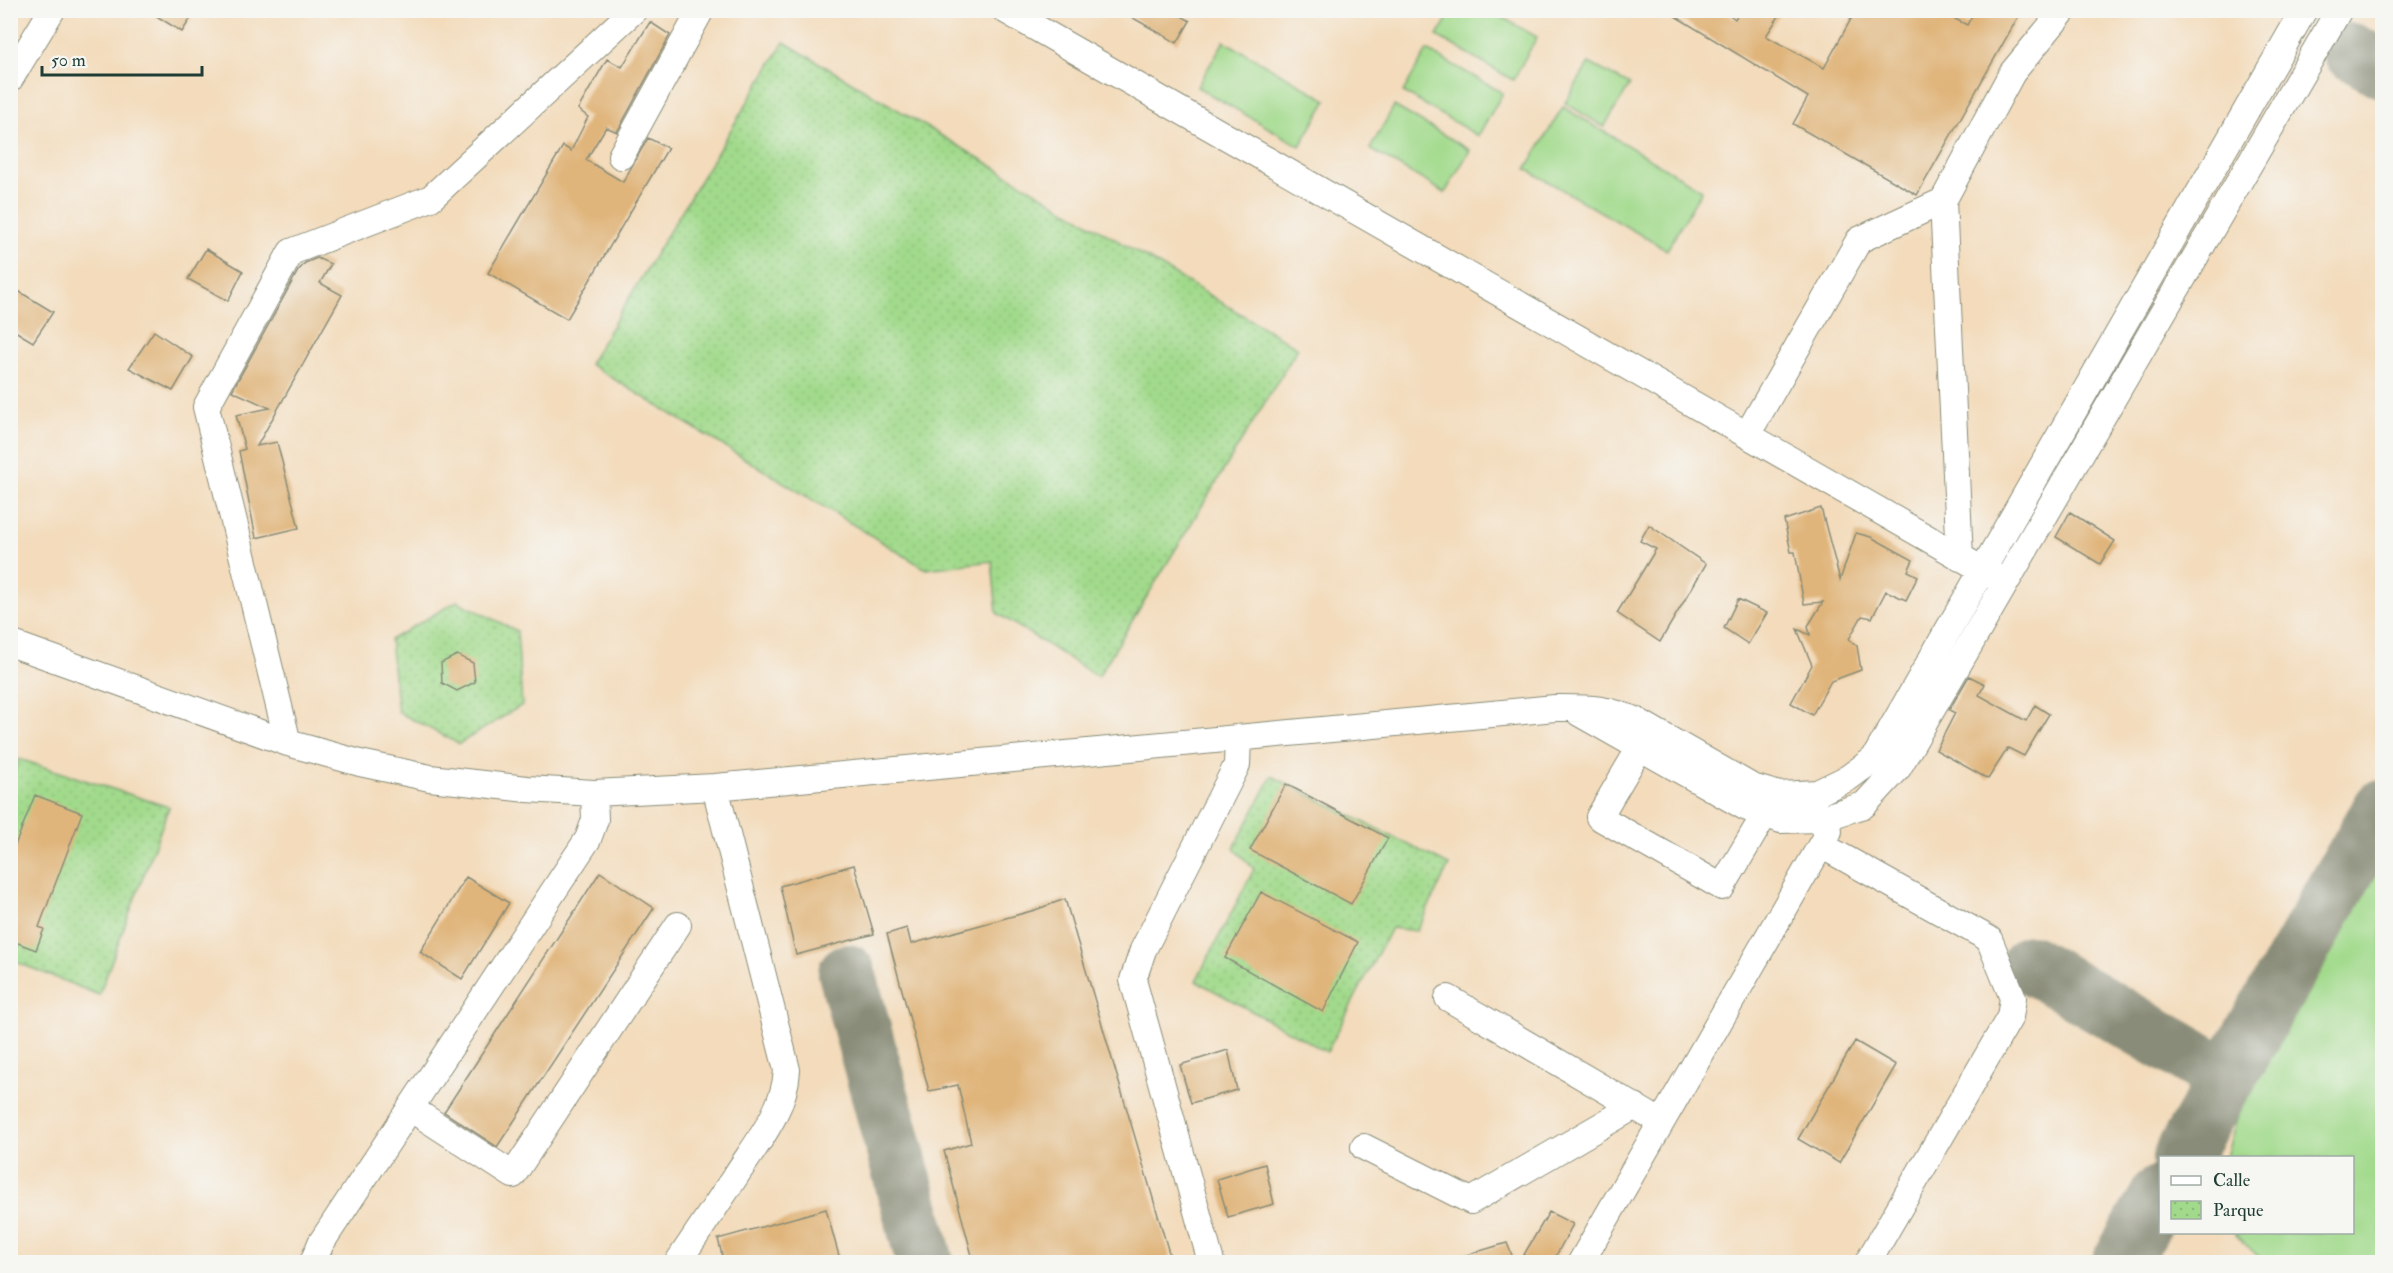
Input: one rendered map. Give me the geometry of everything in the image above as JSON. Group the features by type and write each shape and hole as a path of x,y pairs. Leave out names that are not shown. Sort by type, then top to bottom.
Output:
{"lane":[{"path":"10,79 52,10"},
{"path":"288,743 206,407 291,252 431,198 634,10"},
{"path":"621,156 701,10"},
{"path":"1005,10 2006,583"},
{"path":"1971,564 1943,201 2012,73 2064,10"},
{"path":"1767,803 1781,819 1820,819 1864,805 1898,768 2339,10"},
{"path":"10,643 288,743 360,764 430,778 527,789 594,793 715,787 1571,708 1645,738 1745,807 1767,803 1779,795 1817,794 1848,778 1874,759 1971,564 2294,14 2325,35"},
{"path":"1747,435 1859,240 1943,201"},
{"path":"1211,1263 1133,980 1143,950 1237,765 1238,738"},
{"path":"1645,738 1599,817 1722,887 1767,803"},
{"path":"1581,1263 1838,813 1833,785"},
{"path":"678,1263 767,1127 785,1092 787,1079 786,1062 715,787"},
{"path":"313,1263 321,1243 588,839 595,820 594,793"},
{"path":"1821,845 1989,939 2013,998 2010,1017 1868,1263"},
{"path":"410,1108 513,1175 678,925"},
{"path":"1448,998 1635,1106 1659,1124"},
{"path":"1364,1147 1471,1201 1635,1106"}],"green space":[{"path":"1452,11 1491,11 1537,37 1513,80 1437,36"},
{"path":"1224,41 1327,100 1300,146 1197,87"},
{"path":"784,42 1298,348 1098,677 997,613 992,561 926,569 589,364"},
{"path":"1427,50 1503,93 1478,136 1403,92"},
{"path":"1589,63 1630,85 1604,127 1565,103"},
{"path":"1394,106 1470,150 1445,193 1370,149"},
{"path":"1563,107 1702,190 1667,250 1526,169"},
{"path":"457,601 517,631 522,705 459,744 398,712 390,640"},
{"path":"19,759 169,807 99,995 11,960 10,783"},
{"path":"1272,776 1449,865 1417,931 1391,928 1327,1052 1196,981 1254,869 1234,848"},
{"path":"2382,859 2382,1262 2264,1262 2235,1234 2354,1234 2354,1156 2226,1156 2240,1108"}],"building":[{"path":"147,10 196,10 182,32"},
{"path":"1119,10 1172,10 1190,21 1177,43"},
{"path":"1665,10 1723,10 1735,19 1740,10 1783,10 1766,36 1824,68 1856,10 1937,10 1967,25 1975,10 2022,10 1917,195 1793,124 1808,97"},
{"path":"650,22 670,35 617,132 606,127 586,160 623,182 648,138 668,148 567,319 488,273 563,146 571,151 588,117 578,109 607,59 622,67"},
{"path":"206,249 243,271 228,301 188,279"},
{"path":"317,258 331,264 320,283 342,295 257,446 277,442 299,528 256,538 239,451 245,449 236,415 270,408 232,391 298,271 305,263"},
{"path":"10,286 53,312 33,342 10,328"},
{"path":"154,331 193,357 173,391 129,368"},
{"path":"1821,508 1840,580 1856,533 1871,537 1913,560 1908,571 1918,576 1906,600 1886,591 1872,618 1862,616 1849,639 1857,646 1861,670 1831,681 1812,715 1791,703 1812,665 1797,629 1810,635 1808,626 1823,602 1804,604 1795,552 1791,552 1784,520"},
{"path":"2070,512 2115,541 2100,564 2056,537"},
{"path":"1649,525 1706,564 1660,642 1617,613 1656,549 1640,541"},
{"path":"1738,599 1767,613 1748,644 1724,628"},
{"path":"457,655 473,663 475,682 457,691 442,683 441,663"},
{"path":"1969,676 1985,684 1979,695 2026,721 2035,705 2049,714 2024,756 2008,748 1988,779 1936,750 1955,713 1949,710"},
{"path":"1286,784 1388,838 1351,904 1250,850"},
{"path":"35,795 82,813 39,927 44,929 36,950 10,940 10,858"},
{"path":"854,865 874,934 796,955 780,886"},
{"path":"600,872 654,908 497,1147 444,1112"},
{"path":"466,877 509,903 462,979 420,952"},
{"path":"1261,892 1358,942 1323,1012 1225,958"},
{"path":"1065,899 1172,1263 974,1263 944,1151 971,1143 958,1085 929,1091 887,934 907,928 911,944 1035,910"},
{"path":"1855,1041 1896,1065 1839,1163 1798,1139"},
{"path":"1228,1050 1237,1090 1191,1103 1180,1065"},
{"path":"1265,1164 1274,1204 1228,1217 1217,1179"},
{"path":"826,1209 841,1263 724,1263 718,1239"},
{"path":"1549,1212 1573,1224 1552,1263 1519,1263"},
{"path":"1507,1243 1515,1263 1456,1263 1456,1258"}],"taxiway":[{"path":"2352,52 2382,69"},
{"path":"2182,1156 2382,808"},
{"path":"2030,964 2228,1078"},
{"path":"847,973 925,1262"},
{"path":"2121,1262 2159,1196"}]}
